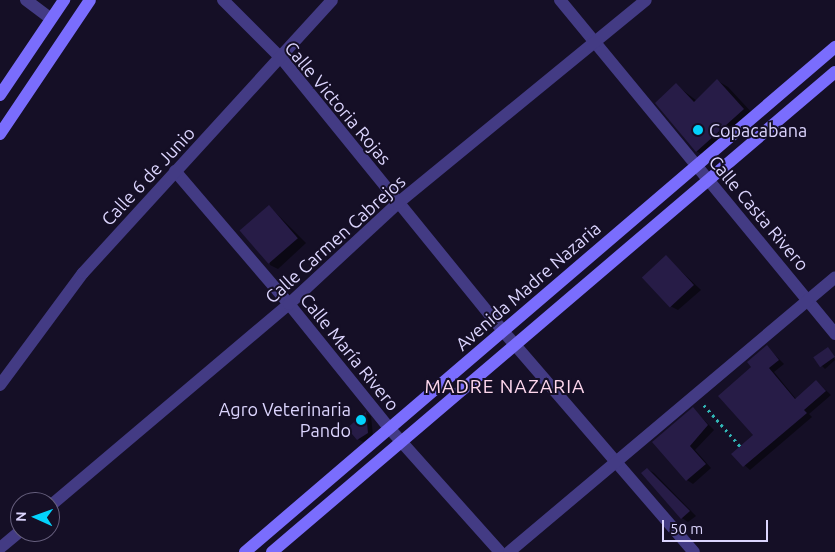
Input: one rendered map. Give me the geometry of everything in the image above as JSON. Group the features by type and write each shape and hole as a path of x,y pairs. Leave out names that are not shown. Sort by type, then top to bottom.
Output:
{"street":[{"path":"26,0 50,18"},
{"path":"0,95 50,18 64,0"},
{"path":"0,134 90,0"},
{"name":"Calle Victoria Rojas","path":"223,0 282,59 503,331 694,552"},
{"name":"Calle 6 de Junio","path":"0,385 83,273 175,171 282,59 332,0"},
{"name":"Calle Casta Rivero","path":"560,0 597,42 835,334"},
{"name":"Calle Carmen Cabrejos","path":"60,498 289,304 398,203 646,0"},
{"name":"Avenida Madre Nazaria","path":"246,552 835,47"},
{"name":"Avenida Madre Nazaria","path":"272,552 835,72"},
{"name":"Calle María Rivero","path":"175,171 289,304 401,442 500,552"},
{"path":"509,552 835,277"},
{"path":"0,548 10,540"}],"path":[{"path":"694,395 740,446"}],"building":[{"name":"Copacabana","path":"717,79 744,109 696,152 655,103 676,83 694,102"},
{"path":"269,205 298,238 268,264 240,231"},
{"path":"666,255 694,285 670,307 642,278"},
{"path":"767,345 779,360 769,368 795,399 816,380 826,391 804,410 807,413 743,467 731,454 753,435 718,396 751,367 747,362"},
{"path":"828,347 835,357 820,367 813,357"},
{"path":"693,407 708,425 690,446 706,464 686,481 652,442"},
{"name":"Agro Veterinaria Pando","path":"366,412 368,433 357,440 347,428"},
{"path":"647,468 690,511 681,519 641,473"}],"place":[{"name":"Copacabana","path":"698,130"},
{"name":"Agro Veterinaria Pando","path":"361,420"}],"district":[{"name":"MADRE NAZARIA","path":"505,387"}]}
